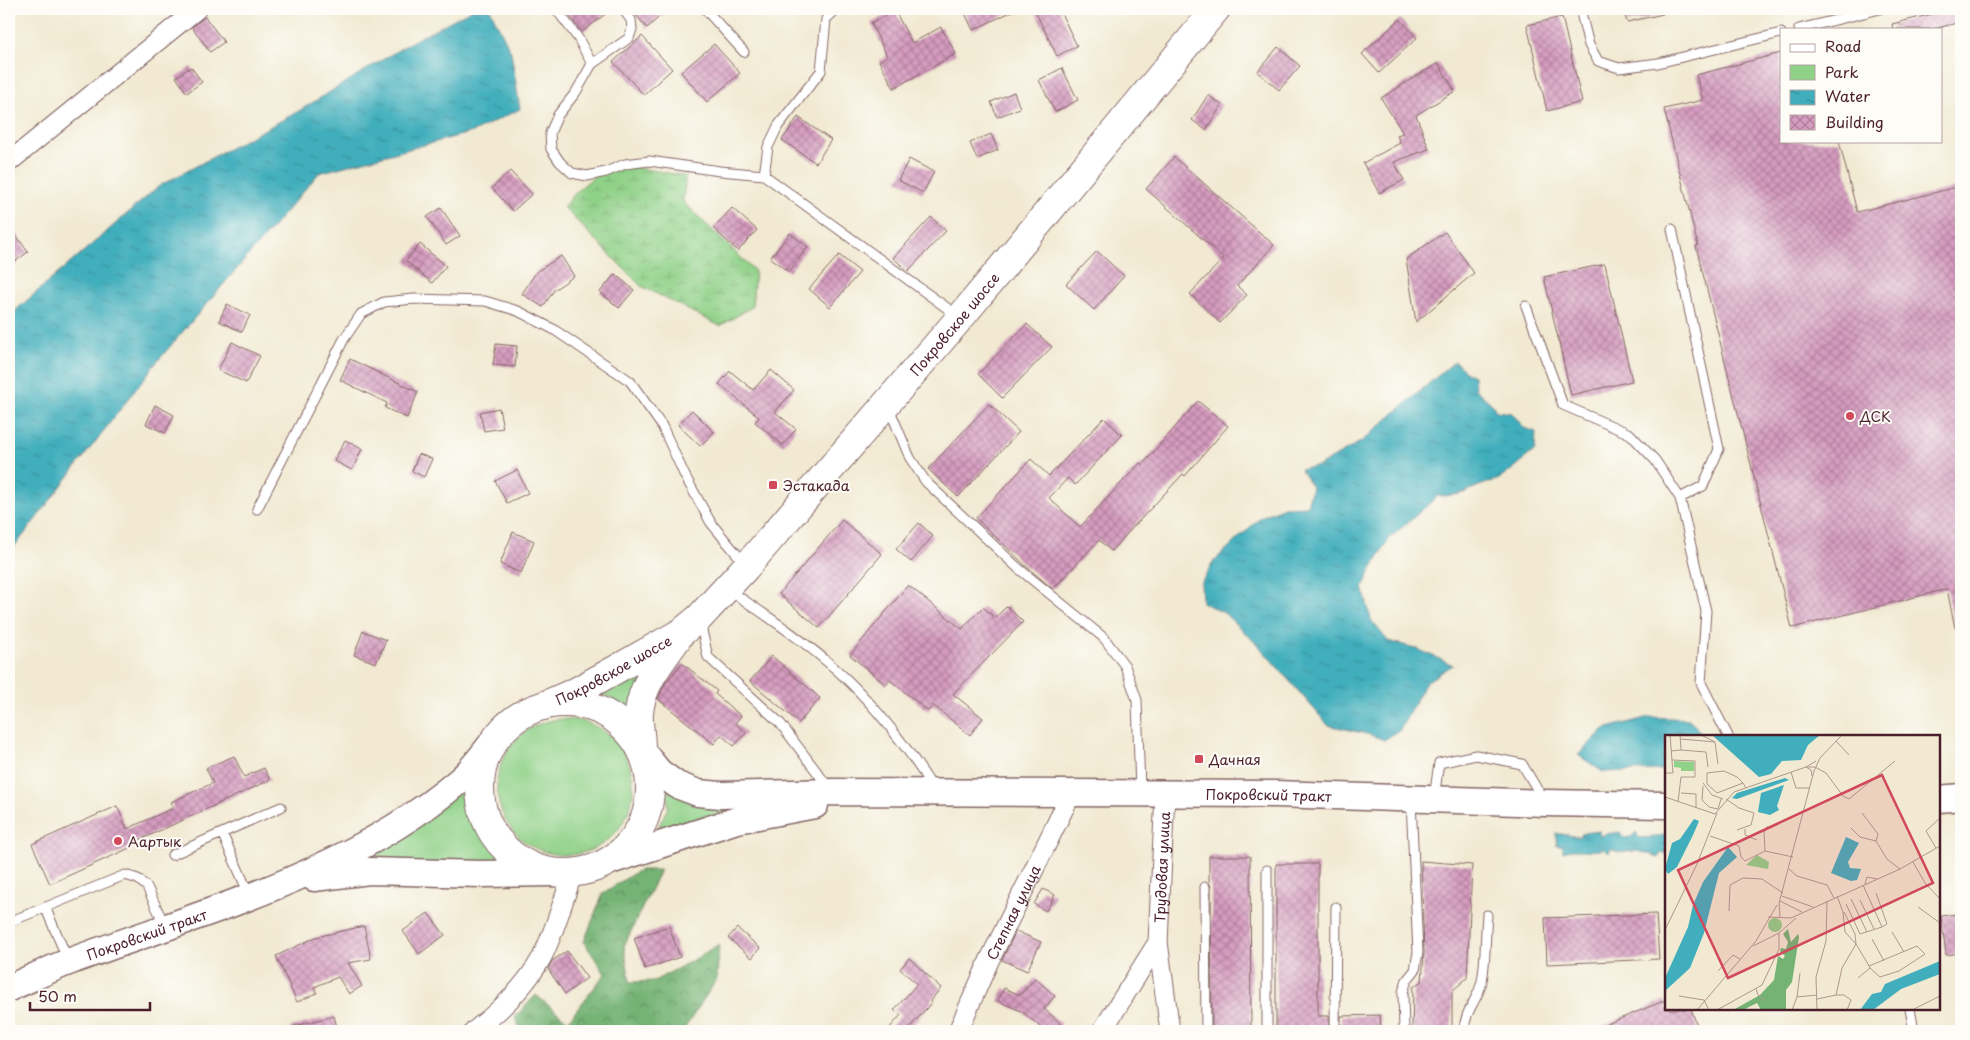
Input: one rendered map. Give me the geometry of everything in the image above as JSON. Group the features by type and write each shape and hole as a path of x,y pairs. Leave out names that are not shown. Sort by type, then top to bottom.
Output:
{"main road":[{"name":"Покровское шоссе","path":"644,751 639,713 643,693 657,667 691,625 727,588 887,404 1216,9"},
{"name":"Покровское шоссе","path":"543,706 577,691 691,625"},
{"path":"284,884 359,847 422,810 462,778 502,731 520,716 543,706 572,704 600,711 621,723 659,772 676,785 698,793 721,795 832,792 872,793"},
{"path":"502,731 489,750 481,772 480,795 485,818 496,838 512,855 532,867 564,873"},
{"path":"607,862 627,845 641,824 650,802 651,780 644,751"},
{"name":"Покровский тракт","path":"872,793 936,792 1422,798 1665,805"},
{"path":"284,884 328,875 369,871 481,874 564,873 590,869 738,820 872,793"},
{"path":"1940,798 1961,797"},
{"name":"Покровский тракт","path":"9,988 69,962 284,884"}],"street":[{"path":"9,162 197,9"},
{"name":"Степная улица","path":"958,1031 989,961 1071,794"},
{"name":"Трудовая улица","path":"1152,794 1158,942 1170,1031"},
{"path":"474,1031 512,996 528,978 542,956 564,873"},
{"name":"Трудовая улица","path":"1102,1031 1158,942"}],"lane":[{"path":"556,9 578,38 592,64"},
{"path":"623,9 631,20 632,29 628,38 592,64 576,92 558,116 550,133 551,149 560,162 572,173 587,176 625,164 648,161 764,175 960,318"},
{"path":"705,9 744,52"},
{"path":"764,175 768,147 778,126 821,71 826,20 837,9"},
{"path":"1580,9 1589,45 1598,61 1619,68 1658,64 1780,33"},
{"path":"1803,28 1880,9"},
{"path":"1672,229 1719,449 1703,486 1680,498"},
{"path":"257,509 344,339 361,314 384,302 414,299 486,301 518,311 553,329 630,381 662,426 711,523 746,566"},
{"path":"1526,306 1563,405 1630,434 1655,460 1680,498 1706,612 1701,683 1727,735"},
{"path":"887,404 910,458 926,482 1018,568 1104,638 1125,666 1137,700 1152,794"},
{"path":"727,588 803,642 840,673 891,730 915,760 936,792"},
{"path":"691,625 708,657 780,723 832,792"},
{"path":"1404,1031 1403,992 1414,970 1418,952 1422,798 1439,763 1476,755 1522,764 1545,803"},
{"path":"172,855 281,807"},
{"path":"222,833 250,896"},
{"path":"1267,870 1268,1031"},
{"path":"9,922 125,875 138,879 147,887 166,927"},
{"path":"1205,887 1206,1031"},
{"path":"46,907 69,962"},
{"path":"1335,1031 1336,907"},
{"path":"1464,1031 1464,1020 1479,992 1482,980 1486,915"},
{"path":"1910,1010 1914,1031"}],"green space":[{"path":"610,163 686,176 683,202 755,271 752,307 720,326 641,286 563,207 578,190"},
{"path":"656,649 629,715 609,697 584,692"},
{"path":"565,719 591,724 603,730 613,739 622,749 628,761 633,787 628,813 622,825 613,835 603,844 591,850 565,855 539,850 527,844 517,835 508,825 502,813 497,787 502,761 508,749 517,739 527,730 539,724"},
{"path":"471,770 475,809 512,864 343,865"},
{"path":"667,790 776,805 658,827 668,808"},
{"path":"639,870 660,870 624,946 630,982 654,981 719,944 717,979 683,1031 521,1031 515,1017 536,995 568,1021 605,974 584,942 603,893"}],"water":[{"path":"473,9 490,9 511,52 520,109 473,132 319,173 156,363 9,554 9,316 159,186 297,112 413,41"},
{"path":"1455,361 1467,373 1474,376 1475,389 1492,404 1496,411 1512,413 1524,428 1536,432 1535,450 1498,480 1460,494 1438,496 1390,538 1377,559 1363,587 1371,620 1388,641 1415,648 1453,665 1426,682 1400,730 1384,740 1328,725 1258,645 1224,613 1202,602 1201,583 1214,561 1261,517 1284,507 1307,506 1312,487 1300,469 1319,466 1362,441"},
{"path":"1649,717 1689,719 1703,735 1665,735 1665,770 1603,772 1578,755 1604,729"},
{"path":"1600,831 1600,837 1605,834 1620,832 1625,838 1631,837 1636,832 1639,838 1658,837 1665,834 1665,854 1661,853 1658,858 1651,854 1637,851 1622,853 1611,849 1609,853 1604,849 1563,852 1563,846 1557,846 1556,833 1579,837 1582,833"}],"building":[{"path":"564,9 612,9 582,32"},
{"path":"631,9 668,9 647,28"},
{"path":"963,9 1017,9 973,30"},
{"path":"1045,9 1059,9 1077,46 1057,56 1036,13"},
{"path":"1623,9 1662,9 1663,14 1627,22"},
{"path":"1953,9 1961,9 1961,22 1937,28 1893,28 1892,24"},
{"path":"895,11 912,43 941,27 956,54 894,88 879,61 887,56 871,23"},
{"path":"205,17 224,42 210,52 192,27"},
{"path":"1562,17 1582,102 1547,111 1527,25"},
{"path":"1400,19 1417,38 1379,73 1362,54"},
{"path":"642,36 672,69 644,95 613,62"},
{"path":"714,44 740,73 707,102 681,72"},
{"path":"1278,47 1300,66 1279,90 1257,72"},
{"name":"ДСК","path":"1780,53 1780,142 1839,142 1857,212 1961,186 1961,628 1955,628 1947,589 1792,628 1696,246 1698,246 1664,109 1703,100 1696,75"},
{"path":"1438,63 1455,91 1416,115 1429,149 1394,162 1404,180 1379,193 1363,163 1400,143 1397,135 1403,133 1381,98"},
{"path":"191,67 202,82 187,93 176,77"},
{"path":"1062,68 1078,100 1055,112 1039,80"},
{"path":"1014,92 1020,108 997,117 991,102"},
{"path":"1208,95 1222,105 1206,130 1192,120"},
{"path":"798,117 831,140 816,163 782,140"},
{"path":"991,134 998,150 977,159 970,143"},
{"path":"1174,157 1274,245 1237,286 1247,295 1220,323 1190,294 1224,258 1146,189"},
{"path":"909,159 934,172 923,193 898,180"},
{"path":"510,171 532,194 513,211 492,188"},
{"path":"441,208 460,236 446,245 427,217"},
{"path":"732,208 757,230 738,251 713,228"},
{"path":"931,217 946,231 908,271 893,258"},
{"path":"9,225 28,252 9,266"},
{"path":"1445,232 1474,273 1416,322 1406,259"},
{"path":"790,233 808,247 789,272 770,258"},
{"path":"420,244 446,266 432,283 406,261"},
{"path":"1097,251 1124,276 1094,310 1066,284"},
{"path":"839,255 860,272 830,307 809,289"},
{"path":"561,256 574,276 554,290 543,307 522,294 536,272"},
{"path":"1605,264 1632,381 1571,395 1544,277"},
{"path":"615,274 634,290 619,308 600,292"},
{"path":"227,304 250,315 242,332 219,321"},
{"path":"1027,324 1052,347 1002,398 978,374"},
{"path":"232,342 260,356 246,383 218,370"},
{"path":"496,344 517,346 515,367 493,365"},
{"path":"350,359 418,392 407,418 385,408 387,403 340,380"},
{"path":"771,370 794,390 775,412 796,429 783,445 755,422 759,417 719,384 730,371 753,390"},
{"path":"1198,401 1228,426 1185,476 1183,474 1111,551 1099,540 1053,589 1028,568 976,518 1031,459 1049,476 1104,418 1122,435 1075,485 1068,478 1049,498 1080,527 1140,463 1142,465"},
{"path":"989,404 1019,432 958,497 928,469"},
{"path":"155,405 174,415 165,433 146,424"},
{"path":"499,408 503,428 484,431 480,412"},
{"path":"692,410 714,432 700,446 678,425"},
{"path":"345,440 362,449 352,470 334,461"},
{"path":"419,454 432,459 424,477 412,471"},
{"path":"517,470 528,493 507,503 495,481"},
{"path":"842,520 882,554 819,628 779,594"},
{"path":"919,523 933,536 911,562 896,549"},
{"path":"513,532 534,541 521,573 500,564"},
{"path":"908,585 962,629 983,607 995,618 1007,606 1023,622 953,694 983,718 970,735 933,705 928,711 890,680 886,685 850,655"},
{"path":"363,631 386,640 376,663 354,655"},
{"path":"772,656 820,698 799,723 750,681"},
{"path":"682,663 717,691 715,694 741,716 735,723 746,733 734,746 721,735 714,744 658,699 665,684"},
{"path":"234,756 244,777 264,768 270,780 133,843 134,846 50,884 32,844 117,806 127,829 173,808 171,802 213,783 206,768"},
{"path":"1209,856 1250,856 1251,1031 1212,1031"},
{"path":"1421,861 1472,865 1467,978 1452,991 1452,1031 1412,1031 1413,987 1422,981 1424,953"},
{"path":"1276,864 1318,864 1318,1016 1329,1016 1329,1031 1276,1031"},
{"path":"1043,889 1055,895 1046,911 1034,904"},
{"path":"428,913 445,935 419,954 403,931"},
{"path":"1656,914 1659,959 1547,964 1545,918"},
{"path":"1957,914 1961,953 1946,955 1941,916"},
{"path":"364,926 371,959 348,963 362,986 349,994 338,977 314,987 317,993 297,1002 276,956 316,937"},
{"path":"669,926 680,957 645,969 634,938"},
{"path":"737,928 760,948 752,958 728,938"},
{"path":"1016,931 1041,942 1027,971 1002,960"},
{"path":"567,951 587,978 565,994 548,969 552,961"},
{"path":"909,958 941,988 930,1001 932,1002 907,1031 887,1031 901,1015 894,1010 917,984 900,969"},
{"path":"1035,978 1055,996 1044,1009 1062,1024 1055,1031 1045,1031 1023,1012 998,1001 1004,988 1020,995"},
{"path":"1665,1000 1665,1010 1691,1010 1699,1031 1590,1031"},
{"path":"1380,1015 1381,1031 1341,1031 1341,1016"},
{"path":"334,1016 338,1031 292,1031 291,1027"}],"place":[{"name":"ДСК","path":"1850,416"},
{"name":"Эстакада","path":"773,485"},
{"name":"Дачная","path":"1199,759"},
{"name":"Аартык","path":"118,841"}]}
